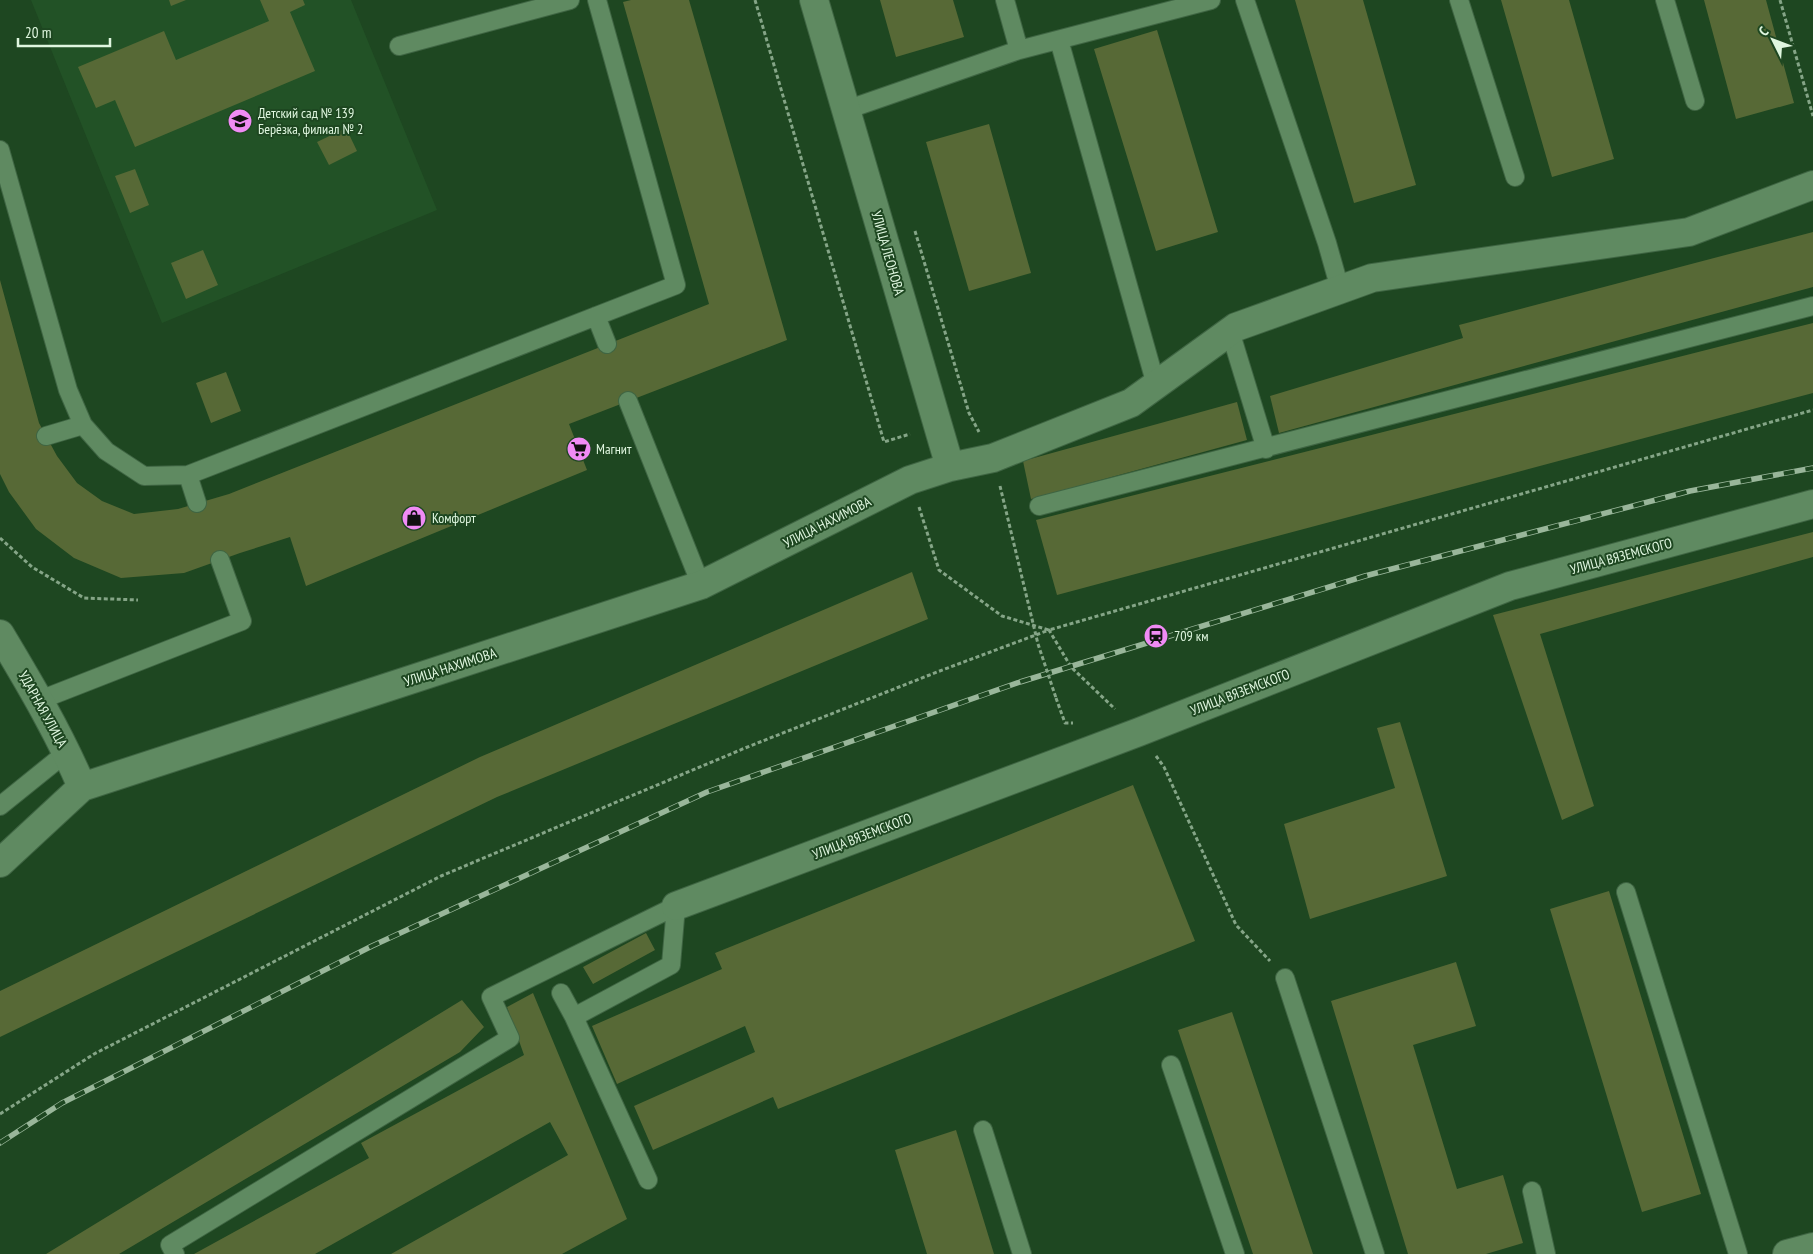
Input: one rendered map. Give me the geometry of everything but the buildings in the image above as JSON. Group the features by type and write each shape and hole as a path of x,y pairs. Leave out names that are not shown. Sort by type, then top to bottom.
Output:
{"street":[{"name":"УЛИЦА ЛЕОНОВА","path":"814,0 950,467"},
{"path":"910,480 950,467 993,458 1131,403 1236,327 1372,278 1689,232 1813,185"},
{"name":"УЛИЦА НАХИМОВА","path":"0,863 82,787 701,586 910,480"},
{"name":"УЛИЦА ВЯЗЕМСКОГО","path":"676,906 1139,732 1510,586 1813,504"},
{"name":"УДАРНАЯ УЛИЦА","path":"0,634 40,700 67,752 82,787"},
{"path":"1787,1254 1813,1247"}],"lane":[{"path":"399,46 570,0"},
{"path":"0,150 68,390 83,425 106,451 144,476 188,475 676,285 597,0"},
{"path":"1005,0 1019,50"},
{"path":"846,110 1019,50 1211,0"},
{"path":"1245,0 1327,243 1340,289"},
{"path":"1459,0 1515,177"},
{"path":"1665,0 1695,101"},
{"path":"1059,40 1156,385"},
{"path":"1039,506 1266,449 1813,306"},
{"path":"596,316 607,344"},
{"path":"1230,331 1266,449"},
{"path":"628,401 701,586"},
{"path":"46,436 83,425"},
{"path":"188,475 197,503"},
{"path":"40,700 242,621 220,560"},
{"path":"0,806 67,752"},
{"path":"1626,892 1738,1254"},
{"path":"574,1017 672,965 676,906"},
{"path":"175,1254 170,1246 510,1038 491,997 676,906"},
{"path":"1285,978 1374,1254"},
{"path":"561,993 574,1017 648,1180"},
{"path":"1172,1064 1234,1254"},
{"path":"983,1130 1022,1254"},
{"path":"1532,1190 1546,1254"}],"path":[{"path":"756,0 884,442"},
{"path":"1780,0 1813,116"},
{"path":"912,223 970,413 993,458 1038,644 1065,723 1074,723"},
{"path":"0,1114 94,1054 441,876 745,748 937,672 1049,630 1813,410"},
{"path":"910,480 940,570 1002,616 1049,630 1071,667 1139,732 1164,767 1236,925 1285,978"},
{"path":"0,538 32,567 84,598 138,600"}],"shaded area":[{"name":"Детский сад № 139 Берёзка, филиал № 2","path":"31,0 351,0 437,210 162,323"}],"railway":[{"path":"0,1143 62,1103 372,946 707,792 1020,682 1365,576 1690,491 1813,468"}],"place":[{"name":"Детский сад № 139 Берёзка, филиал № 2","path":"240,121"},
{"name":"Магнит","path":"579,449"},
{"name":"Комфорт","path":"414,518"},
{"name":"709 км","path":"1156,636"}]}
